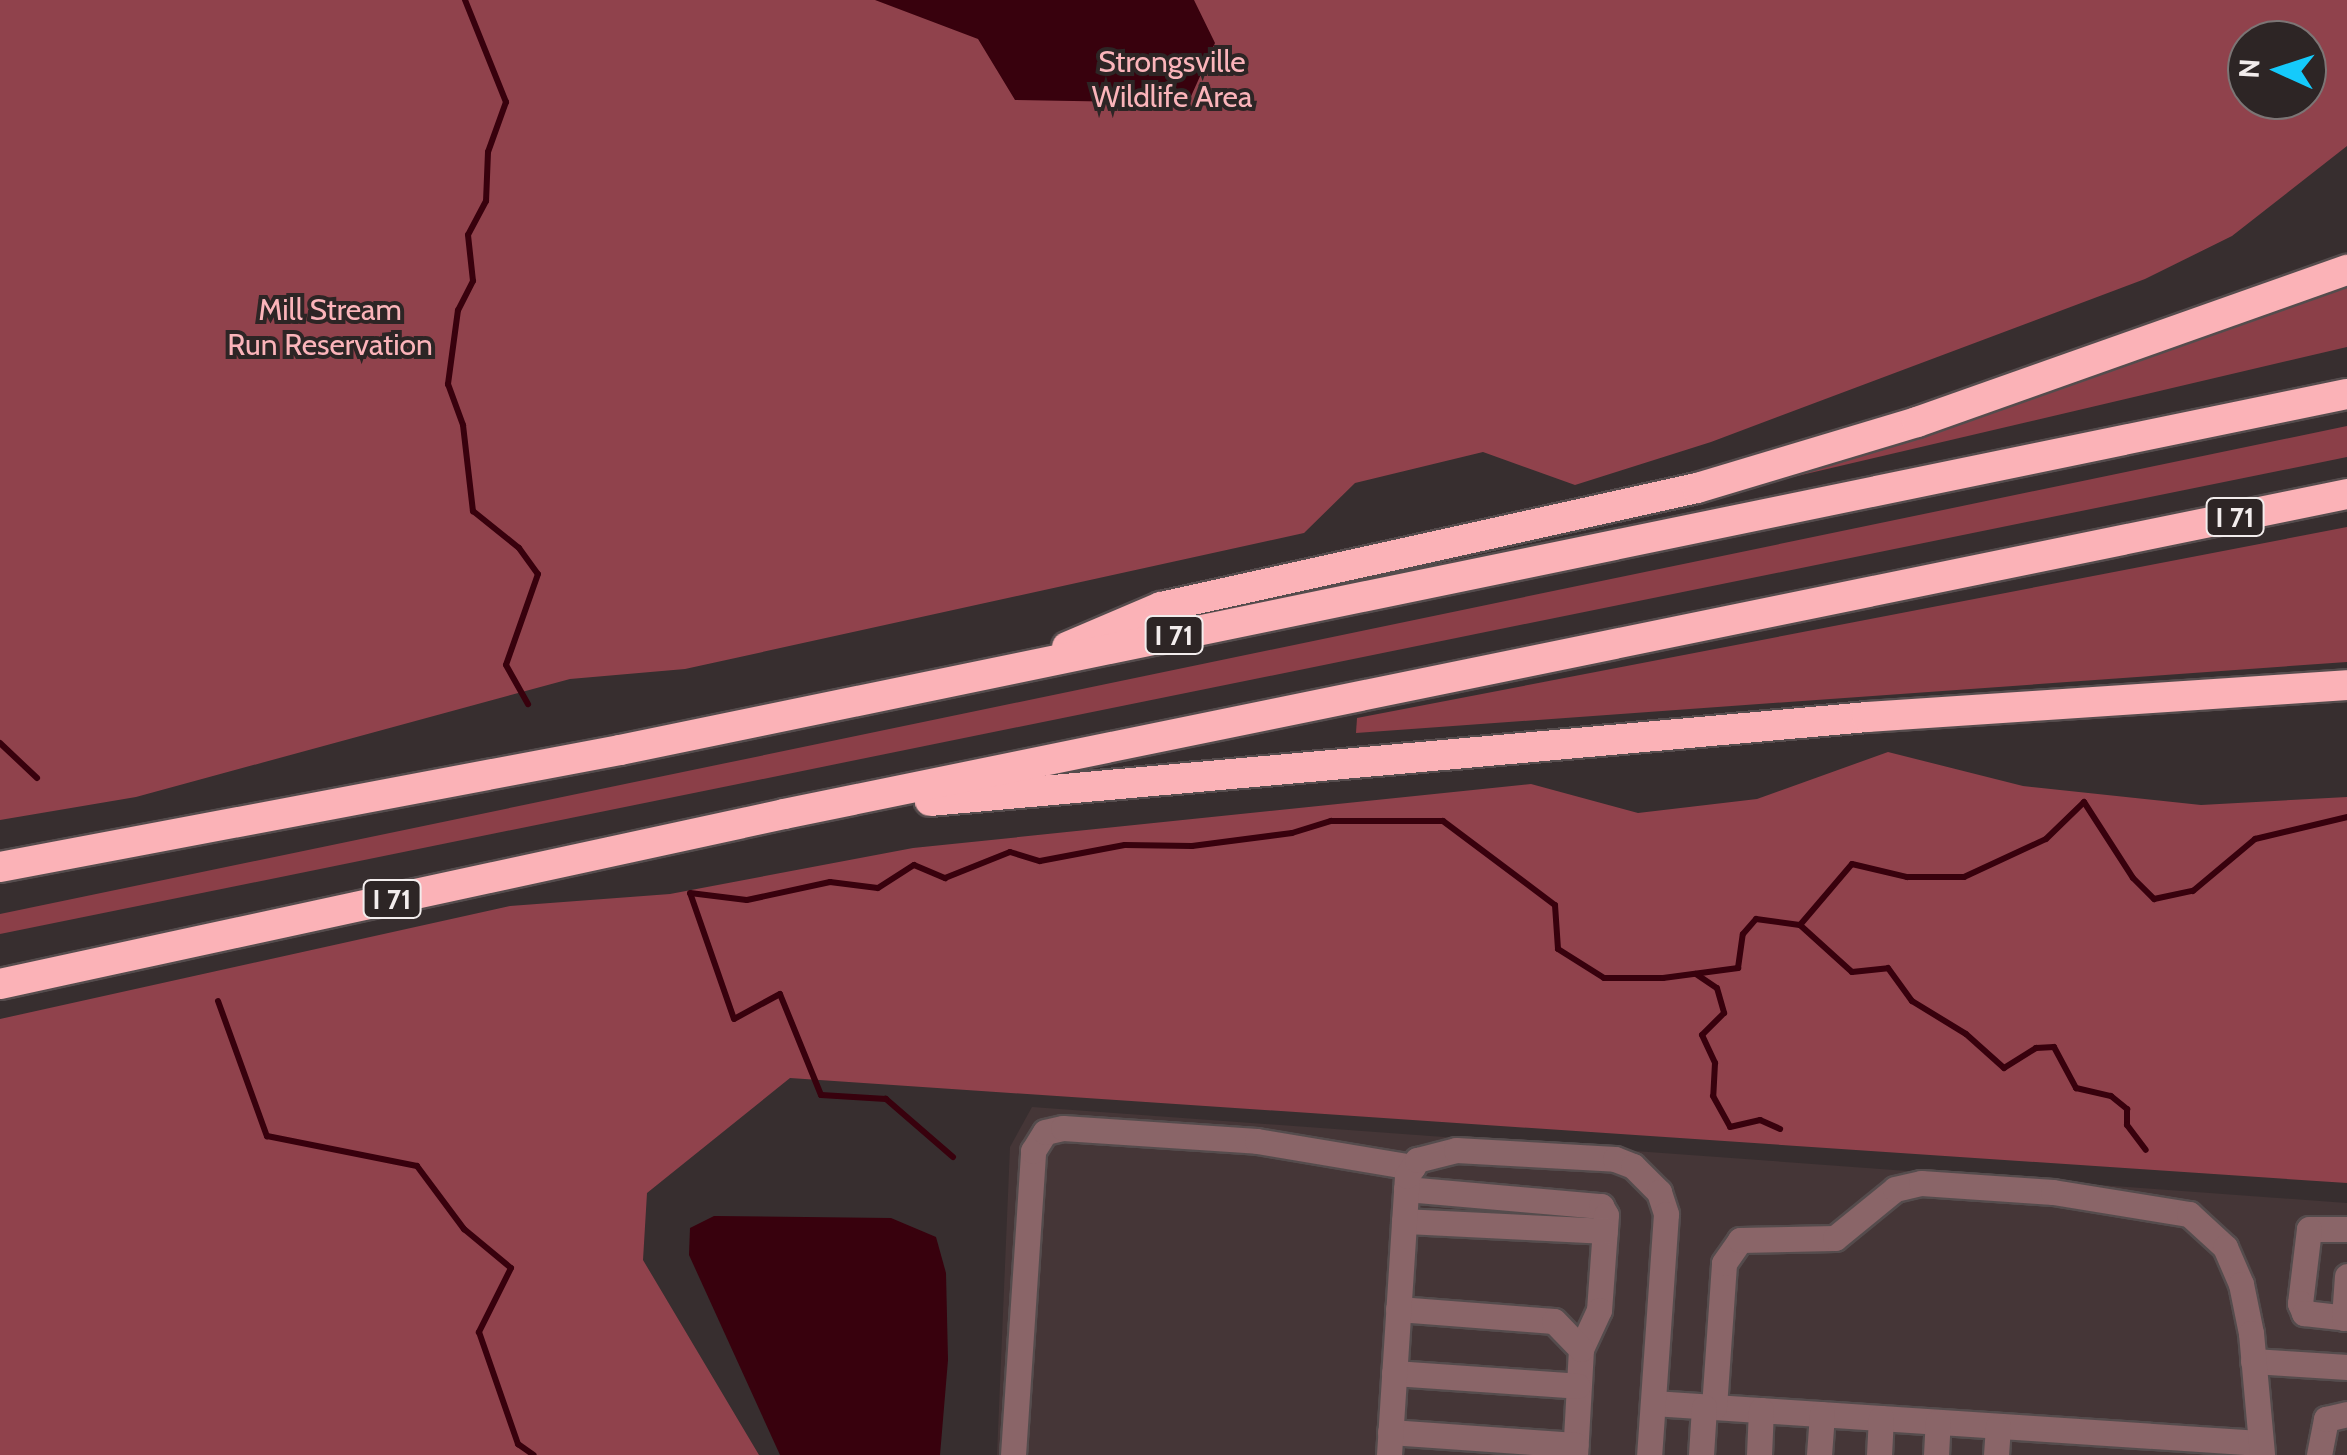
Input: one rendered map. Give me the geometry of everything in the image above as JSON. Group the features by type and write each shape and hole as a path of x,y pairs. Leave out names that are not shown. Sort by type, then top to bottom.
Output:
{"highway":[{"path":"1034,665 1112,623 1161,606 1696,488 1917,422 2347,270"},
{"name":"I 71","path":"0,867 1034,665 2345,394"},
{"name":"I 71","path":"0,984 784,814 2339,496"},
{"path":"784,814 1867,717 2347,684"}],"lane":[{"path":"1013,1455 1034,1146 1046,1132 1257,1141 1409,1178 1586,1200 1601,1206 1605,1232 1599,1310 1581,1348 1575,1450 1389,1444 1409,1178"},
{"path":"1409,1178 1456,1150 1592,1156 1632,1166 1648,1179 1666,1214 1650,1455"},
{"path":"1653,1404 1709,1407 1762,1410 1998,1426 2053,1442 2261,1449 2241,1284 2225,1247 2196,1217 2112,1198 1921,1183 1896,1189 1835,1238 1749,1238 1734,1245 1724,1262 1709,1407 1702,1455"},
{"path":"1404,1221 1605,1232"},
{"path":"2347,1229 2310,1229 2300,1303 2304,1314 2345,1318 2347,1276"},
{"path":"1398,1309 1554,1321 1581,1348"},
{"path":"2253,1360 2347,1367"},
{"path":"1394,1373 1578,1386"},
{"path":"1758,1455 1762,1410"},
{"path":"1819,1455 1822,1414"},
{"path":"2319,1455 2326,1419 2347,1414"},
{"path":"1879,1455 1881,1418"},
{"path":"1936,1455 1938,1422"},
{"path":"1996,1455 1998,1426"}],"shaded area":[{"path":"875,0 1194,0 1215,43 1188,103 1015,100 978,39"},
{"path":"2347,283 2347,347 1772,482 1768,474"},
{"path":"2347,426 2347,457 0,934 0,914"},
{"path":"2347,527 2347,662 1356,733 1357,718"},
{"path":"1032,1107 2347,1203 2347,1455 997,1455 1010,1147"},
{"path":"714,1216 891,1218 936,1237 946,1273 948,1360 940,1455 780,1455 689,1255 690,1228"}],"green space":[{"name":"Mill Stream Run Reservation","path":"0,0 2347,0 2347,146 2232,236 2145,279 1711,442 1575,485 1483,452 1355,483 1304,533 685,669 570,679 136,797 0,820"},
{"path":"1888,752 2023,786 2201,805 2347,797 2347,1183 790,1078 647,1193 643,1260 759,1455 0,1455 0,1019 510,906 670,894 913,848 1531,784 1638,813 1757,799"}],"waterway":[{"path":"465,0 506,102 488,152 486,201 468,235 473,281 458,310 448,384 463,425 473,511 519,548 538,574 506,665 528,704"},
{"path":"0,743 37,778"},
{"path":"953,1157 886,1099 821,1095 780,994 734,1019 690,893 747,900 830,882 878,888 914,865 945,878 1010,852 1040,861 1125,845 1192,846 1292,833 1331,821 1443,821 1555,905 1558,949 1604,978 1663,978 1738,968 1743,934 1756,919 1800,925 1852,864 1907,877 1964,877 2046,839 2084,802 2133,878 2154,899 2193,891 2255,839 2347,817"},
{"path":"1800,925 1852,972 1888,968 1912,1001 1966,1034 2004,1068 2036,1048 2054,1047 2076,1088 2111,1096 2127,1109 2127,1125 2146,1150"},
{"path":"1696,974 1717,988 1724,1013 1702,1035 1715,1063 1713,1096 1730,1127 1760,1120 1780,1129"},
{"path":"218,1001 267,1136 417,1166 464,1229 511,1268 479,1332 518,1444 534,1455"}],"park label":[{"name":"Strongsville Wildlife Area","path":"1172,79"}]}
